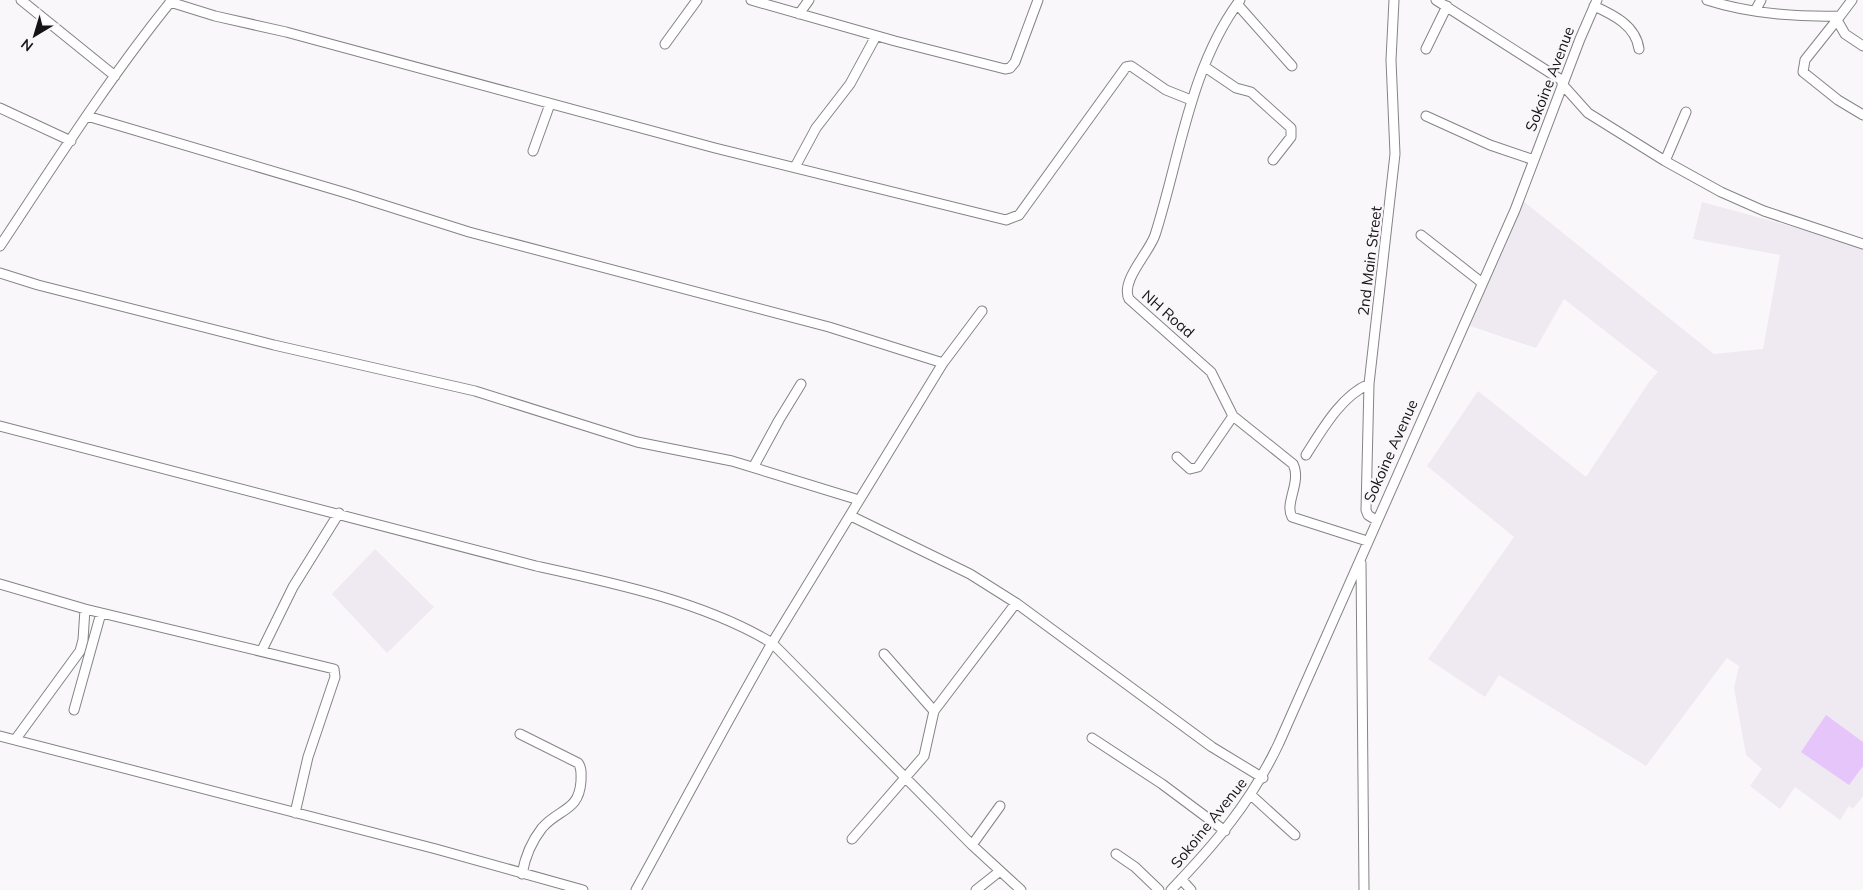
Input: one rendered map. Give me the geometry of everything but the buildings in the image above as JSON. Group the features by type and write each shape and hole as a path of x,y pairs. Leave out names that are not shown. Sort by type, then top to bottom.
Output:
{"street":[{"path":"21,0 115,76"},
{"path":"665,44 697,0"},
{"path":"751,0 764,2 876,36 1010,68 1019,53 1038,0"},
{"path":"799,14 809,0"},
{"name":"2nd Main Street","path":"1376,520 1368,515 1366,510 1368,384 1396,154 1391,60 1394,0"},
{"path":"1436,0 1563,83 1588,113 1665,161 1721,192 1764,211 1863,244"},
{"path":"1708,0 1755,11 1839,18"},
{"path":"1755,11 1761,0"},
{"path":"1852,0 1805,60 1803,72 1838,100 1863,115"},
{"path":"0,246 87,116 171,1 215,16 286,32 550,104 1006,220 1018,215 1126,67 1131,66 1166,90 1191,100"},
{"path":"1239,2 1292,66"},
{"name":"NH Road","path":"1239,2 1205,67 1191,100 1168,193 1153,240 1126,290 1129,299 1211,372 1233,416 1293,464 1297,471 1290,509 1292,517 1367,542"},
{"path":"1596,3 1633,31 1638,40 1639,49"},
{"name":"Sokoine Avenue","path":"1171,890 1225,830 1263,778 1361,560 1376,520 1481,282 1515,210 1563,83 1596,3"},
{"path":"1426,49 1446,6"},
{"path":"1839,18 1845,34 1863,46"},
{"path":"795,167 816,128 850,84 876,36"},
{"path":"1205,67 1236,88 1251,92 1291,128 1291,137 1273,160"},
{"path":"533,151 550,104"},
{"path":"0,108 71,141"},
{"path":"1665,161 1686,112"},
{"path":"87,116 512,245 829,327 943,364"},
{"path":"1426,116 1490,145 1534,160"},
{"path":"1421,235 1481,282"},
{"path":"0,273 38,285 274,345 474,391 638,442 754,466 859,500"},
{"path":"636,890 669,832 702,766 772,643 943,364 982,311"},
{"path":"754,466 801,384"},
{"path":"1306,455 1322,430 1348,398 1355,391 1368,384"},
{"path":"1177,457 1190,469 1198,467 1233,416"},
{"path":"0,426 536,566 625,586 734,623 772,643 972,845 1020,890"},
{"path":"262,650 293,587 339,513"},
{"path":"851,516 970,574 1016,603 1212,747 1263,778"},
{"path":"1361,560 1364,890"},
{"path":"0,584 101,613 330,666 336,671 308,757 295,813"},
{"path":"852,839 924,756 934,711 1016,603"},
{"path":"15,740 80,650 83,640 85,609"},
{"path":"74,710 101,613"},
{"path":"884,654 934,711"},
{"path":"520,734 578,763 582,775 578,798 570,809 552,817 541,830 529,849 522,874"},
{"path":"0,736 436,849 583,890"},
{"path":"1092,738 1162,784 1225,830"},
{"path":"1251,795 1295,835"},
{"path":"972,845 1000,806"},
{"path":"1116,854 1135,867 1159,890"},
{"path":"976,890 1000,871"},
{"path":"1181,879 1190,890"}],"shaded area":[{"path":"1523,201 1714,354 1763,349 1780,255 1693,239 1702,202 1863,246 1863,796 1853,809 1849,806 1840,820 1795,787 1780,809 1750,786 1762,769 1746,755 1734,688 1739,666 1727,658 1646,766 1499,675 1485,697 1428,659 1514,537 1427,466 1478,391 1586,477 1649,382 1658,372 1564,299 1536,348 1470,326"},
{"path":"375,549 434,607 387,653 332,594"},
{"path":"1826,715 1863,742 1863,766 1849,785 1801,752"}]}
